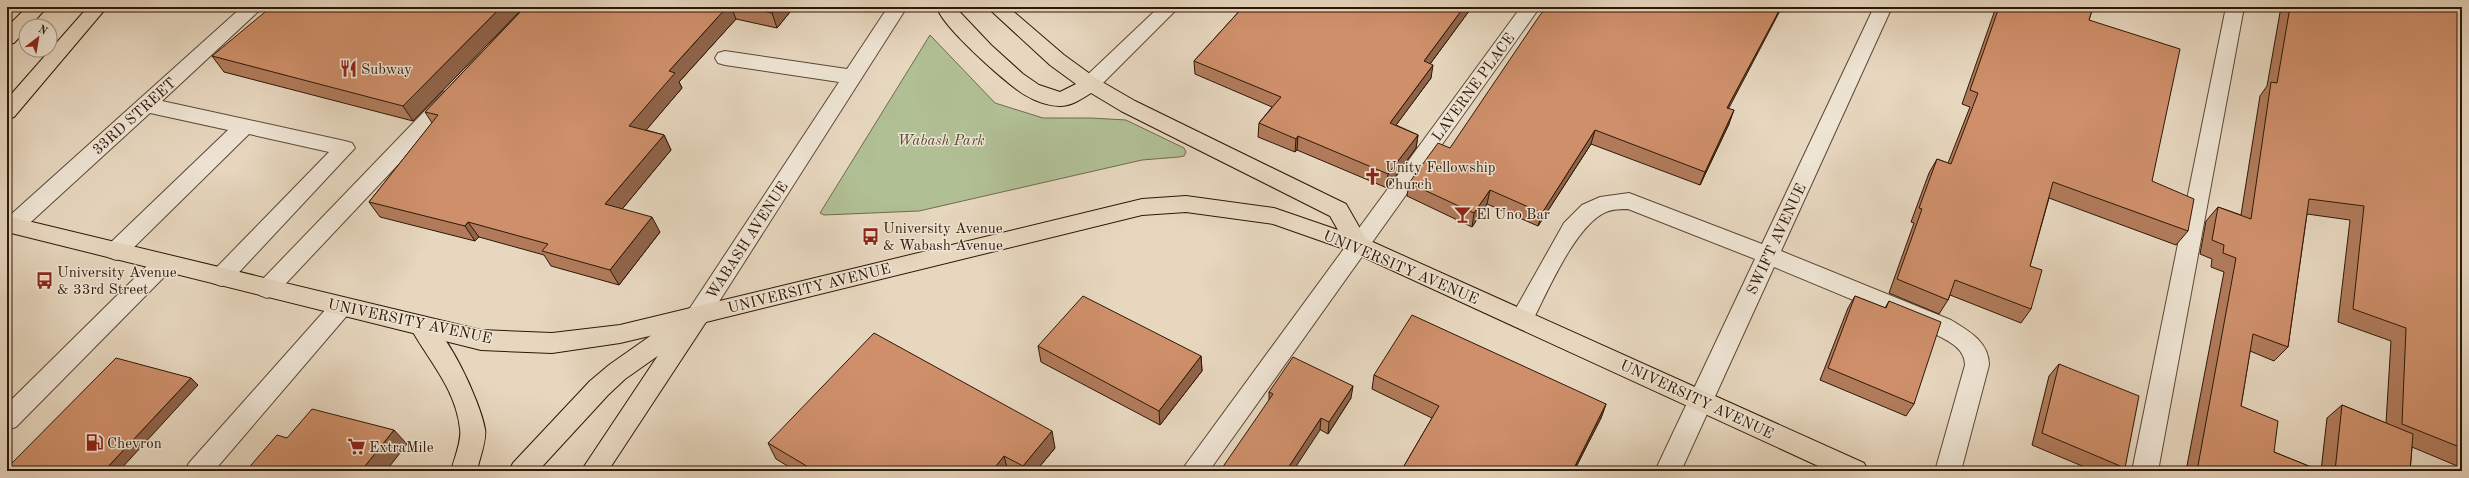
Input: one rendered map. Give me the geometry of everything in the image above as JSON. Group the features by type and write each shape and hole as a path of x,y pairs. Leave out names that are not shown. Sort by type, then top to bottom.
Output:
{"main road":[{"path":"7,38 38,7"},
{"path":"7,112 98,7"},
{"path":"946,7 991,57 1022,84 1042,96 1059,99 1075,94 1090,84"},
{"path":"996,7 1057,60 1090,84 1128,106 1338,210 1358,245"},
{"name":"UNIVERSITY AVENUE","path":"10,225 267,289 481,340 552,343 620,334 1142,208 1186,204 1274,216 1358,245 1856,471"},
{"path":"522,471 599,388 617,372 698,315"},
{"name":"WABASH AVENUE","path":"594,471 698,315"},
{"path":"421,325 444,358 462,393 473,430 464,471"}],"street":[{"name":"33RD STREET","path":"10,225 254,7"},
{"name":"WABASH AVENUE","path":"698,315 898,7"},
{"path":"1090,84 1170,7"},
{"name":"LAVERNE PLACE","path":"1194,471 1531,7"},
{"name":"SWIFT AVENUE","path":"1668,471 1884,7"},
{"path":"2145,471 2235,7"},
{"path":"726,58 853,77"},
{"path":"267,289 465,82"},
{"path":"146,104 345,148 220,277"},
{"path":"116,251 245,126"},
{"path":"1522,319 1570,228 1583,216 1601,205 1614,200 1629,201 1768,255 1943,327 1965,340 1977,354 1977,365 1948,471"},
{"path":"7,420 164,263"},
{"path":"198,471 342,306"}],"green space":[{"name":"Wabash Park","path":"930,35 995,103 1043,118 1126,120 1184,148 1186,152 1184,156 1142,160 919,211 824,215 820,213"}],"building":[{"path":"271,7 501,7 403,106 212,56"},
{"path":"525,7 727,7 669,71 675,73 629,126 664,135 605,204 652,217 610,270 542,251 548,244 468,222 465,226 369,202 438,115 425,112"},
{"path":"745,7 777,7 772,13"},
{"path":"1243,7 1464,7 1424,61 1433,65 1390,123 1418,135 1388,174 1298,136 1296,139 1259,123 1281,97 1194,61"},
{"path":"1547,7 1781,7 1727,108 1734,110 1705,172 1595,130 1542,213 1490,190 1474,213 1409,183 1438,143 1450,148 1540,15"},
{"path":"1999,7 2093,7 2089,20 2180,49 2152,181 2194,199 2188,231 2053,182 2030,266 2042,270 2031,309 1955,280 1948,300 1897,279 1922,209 1919,208 1937,159 1951,164 1978,93 1970,90"},
{"path":"2290,7 2462,7 2462,448 2402,424 2406,328 2353,309 2364,206 2309,199 2288,347 2253,334 2241,406 2278,421 2274,452 2321,471 2197,471 2236,258 2223,253 2224,245 2212,240 2218,207 2251,219 2271,82 2277,83"},
{"path":"1083,296 1201,356 1159,411 1038,346"},
{"path":"1855,296 1886,308 1889,301 1941,322 1914,404 1828,368"},
{"path":"1412,315 1606,404 1573,470 1564,466 1562,471 1414,471 1404,466 1439,406 1374,375"},
{"path":"874,333 1052,431 1023,466 1004,456 992,471 815,471 768,443"},
{"path":"1293,357 1353,386 1329,422 1321,418 1286,471 1220,471 1273,394 1269,392"},
{"path":"116,358 191,378 104,471 7,471 7,468"},
{"path":"2059,364 2139,396 2125,468 2042,433"},
{"path":"2342,405 2413,434 2410,471 2335,471"},
{"path":"312,409 394,430 361,471 246,471 277,435 287,438"}],"place":[{"name":"Subway","path":"348,69"},
{"name":"Unity Fellowship Church","path":"1372,176"},
{"name":"El Uno Bar","path":"1463,214"},
{"name":"University Avenue & Wabash Avenue","path":"870,237"},
{"name":"University Avenue & 33rd Street","path":"44,281"},
{"name":"Chevron","path":"94,443"},
{"name":"ExtraMile","path":"356,447"}]}
